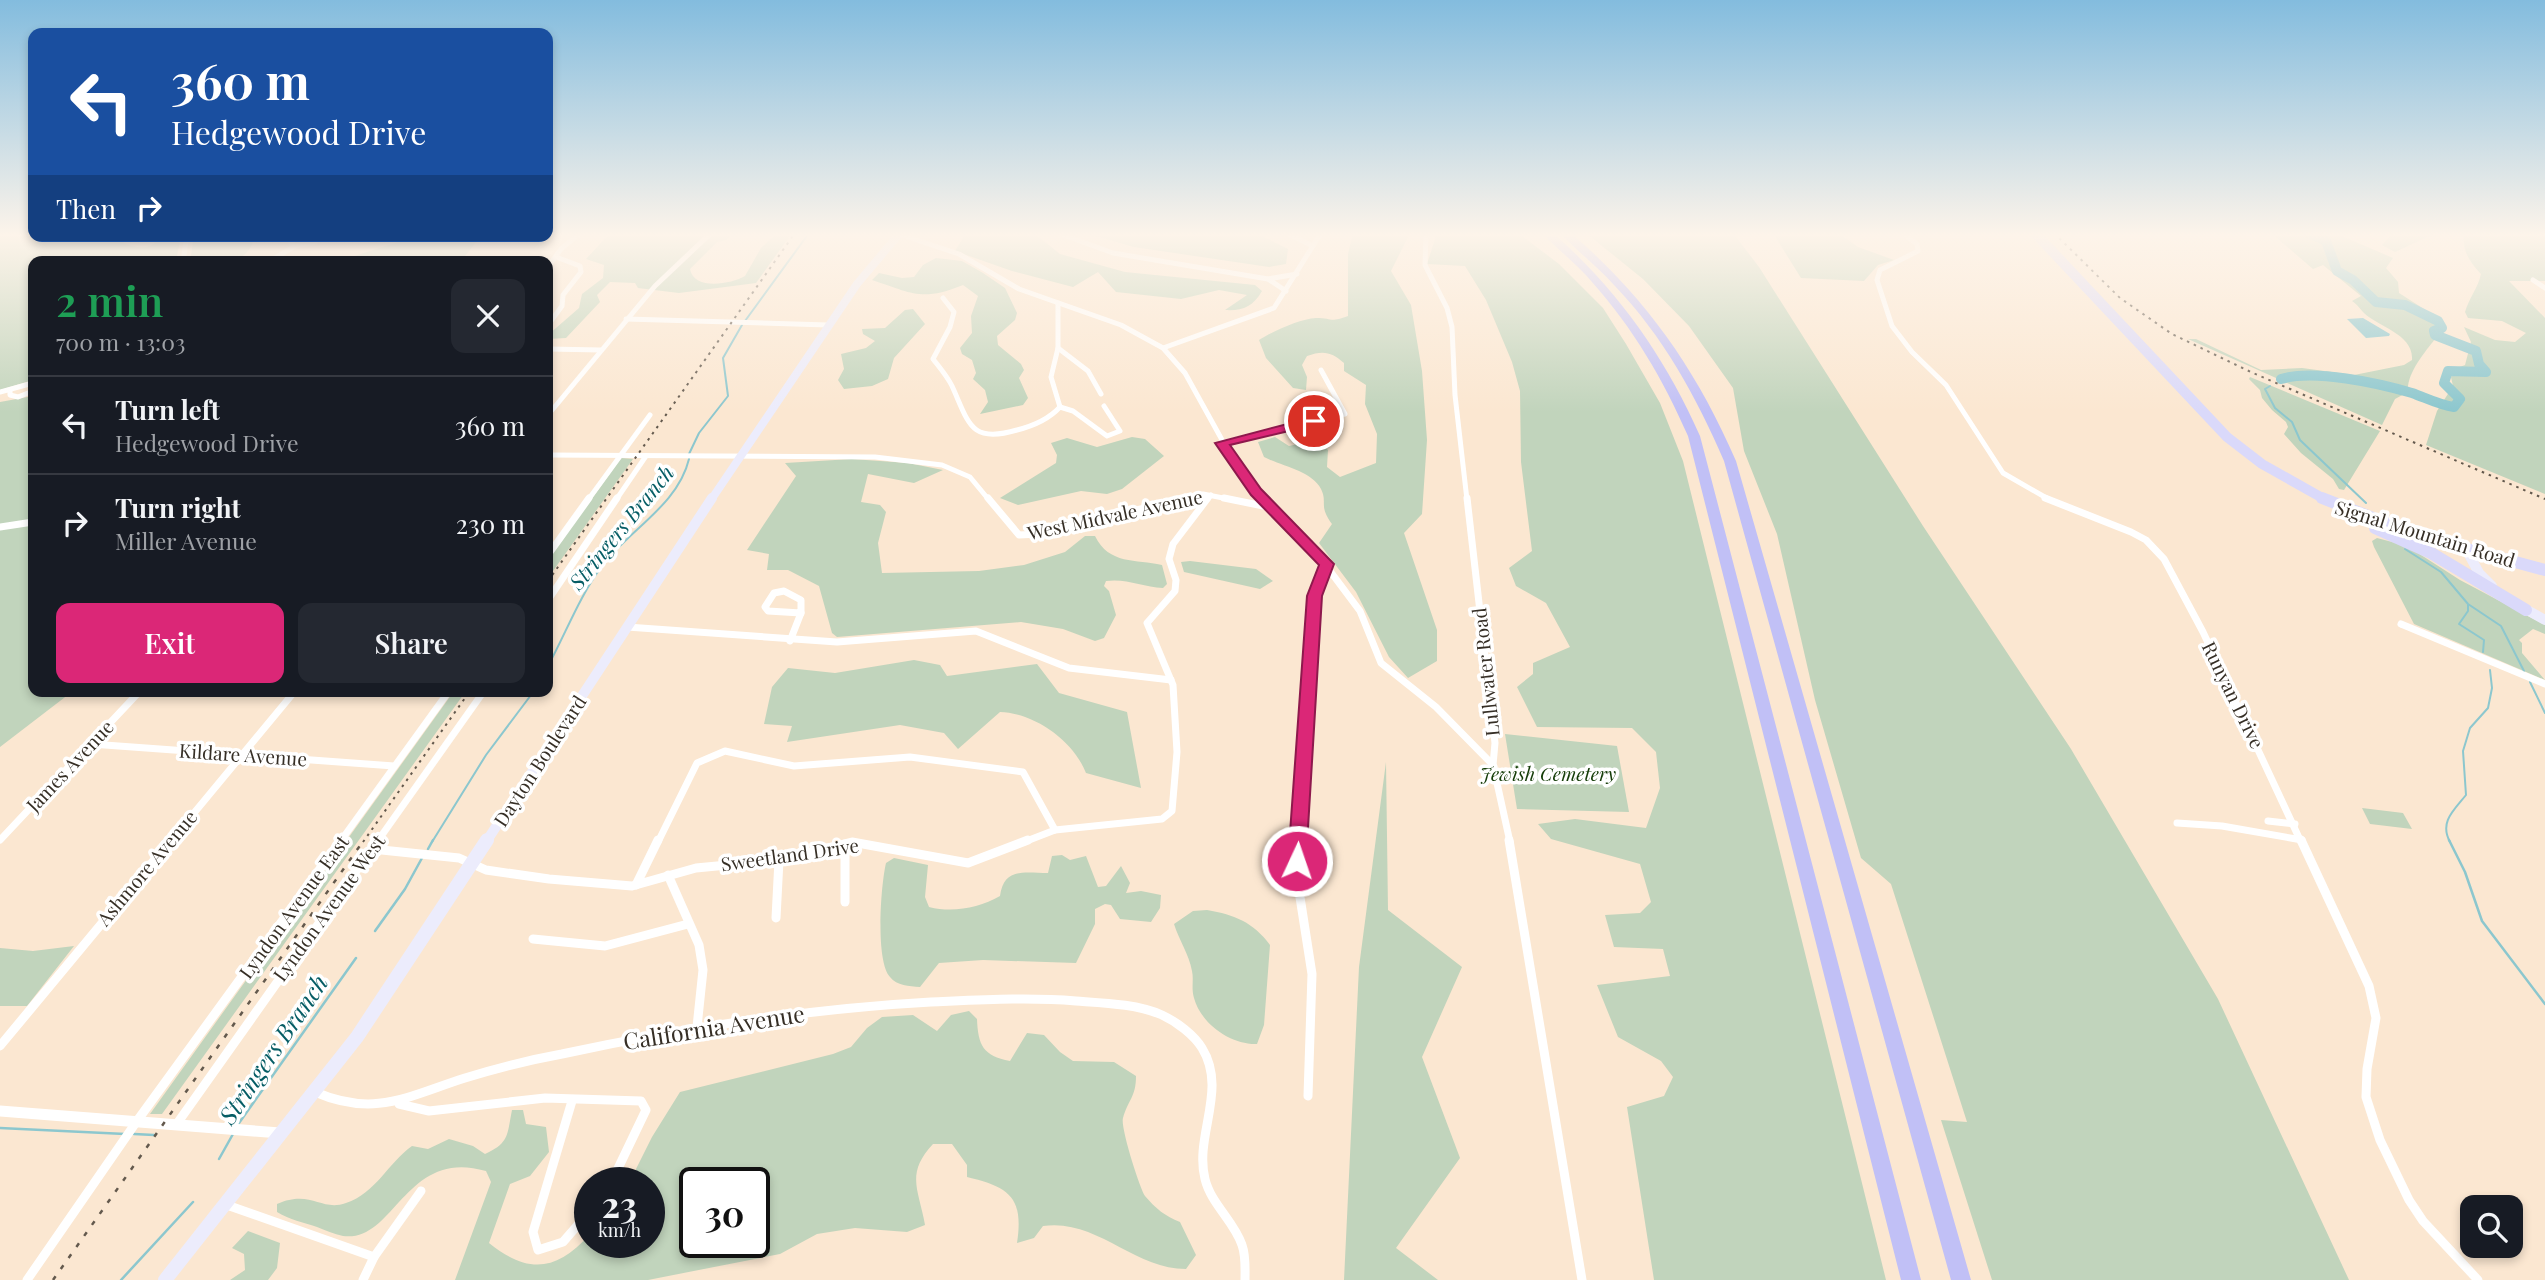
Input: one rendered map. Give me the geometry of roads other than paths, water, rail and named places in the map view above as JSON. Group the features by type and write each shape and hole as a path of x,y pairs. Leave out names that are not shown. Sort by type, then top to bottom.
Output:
{"highway":[{"path":"1607,293 1640,334 1669,380 1694,436 1911,1280"},
{"path":"1627,293 1665,336 1697,387 1730,461 1961,1280"}],"main road":[{"name":"Dayton Boulevard","path":"165,1280 357,1037 626,627 851,293"},
{"name":"Signal Mountain Road","path":"2091,293 2227,437 2248,455 2301,490 2351,513 2466,549 2545,570"},
{"path":"2351,513 2377,529 2431,553 2483,587 2545,620"},
{"path":"2466,549 2479,573 2526,610"}],"street":[{"path":"553,318 562,306 565,293"},
{"path":"553,409 649,293"},
{"path":"1029,293 1121,325 1163,348 1185,373 1221,443 1242,476 1269,507 1327,564 1360,611 1381,663 1436,707 1493,765"},
{"path":"1163,348 1267,312 1280,302 1285,293"},
{"name":"Lullwater Road","path":"1438,293 1447,308 1457,376 1455,395 1495,743 1493,765 1507,825 1582,1280"},
{"name":"Runyan Drive","path":"1881,293 1892,326 1912,352 1946,385 1994,462 2011,480 2037,495 2131,532 2146,540 2164,559 2203,632 2369,986 2376,1018 2367,1069 2366,1097 2380,1140 2409,1200 2423,1222 2478,1280"},
{"path":"943,298 954,312 950,327 933,359 951,383 972,431 981,436 997,436 1045,420 1060,407"},
{"path":"1058,303 1058,348 1051,377 1060,407"},
{"path":"626,318 828,325"},
{"path":"1058,348 1088,371 1101,394"},
{"path":"553,349 601,350"},
{"path":"1221,443 1345,414 1330,385 1322,377 1321,369"},
{"path":"0,392 28,385"},
{"path":"22,387 28,391"},
{"path":"10,391 10,395 15,397 28,392"},
{"path":"1060,407 1073,411 1107,436 1120,431 1104,406"},
{"path":"553,548 650,415"},
{"path":"553,454 739,458"},
{"path":"553,593 646,456"},
{"name":"West Midvale Avenue","path":"739,458 875,457 942,465 970,477 1019,535 1039,534 1174,500 1211,495 1269,507"},
{"name":"Sweetland Drive","path":"473,864 486,870 553,880 636,885 696,868 779,860 845,844 865,843 968,863 1055,830 1162,818 1172,811 1177,752 1171,680 1147,623 1175,591 1176,580 1169,559 1174,544 1211,495"},
{"path":"0,527 28,523"},
{"path":"1308,1096 1312,974 1297,878 1297,843 1314,596 1327,564"},
{"path":"790,641 799,626 802,613 801,600 784,592 774,593 765,607 768,611 802,613"},
{"path":"2401,624 2545,684"},
{"path":"626,627 790,641 862,641 976,631 1069,668 1171,680"},
{"name":"James Avenue","path":"0,840 134,697"},
{"name":"Ashmore Avenue","path":"0,1046 290,697"},
{"name":"Lyndon Avenue East","path":"27,1280 138,1121 445,697"},
{"name":"Lyndon Avenue West","path":"176,1125 480,697"},
{"name":"Kildare Avenue","path":"91,744 394,766"},
{"path":"636,885 697,763 725,751 794,766 911,757 1023,772 1055,830"},
{"path":"2268,821 2294,824"},
{"path":"2177,823 2222,825 2302,840"},
{"path":"845,844 845,902"},
{"path":"372,849 459,858 473,864"},
{"path":"776,918 779,860"},
{"path":"668,875 699,945 703,970 697,1027"},
{"path":"533,939 605,946 688,924"},
{"name":"California Avenue","path":"314,1091 334,1102 373,1108 396,1104 463,1079 515,1064 697,1027 846,1007 1010,998 1126,1007 1162,1015 1186,1031 1203,1049 1212,1071 1211,1106 1203,1149 1205,1179 1243,1247 1245,1280"},
{"path":"396,1104 429,1111 545,1098 572,1101 641,1101 646,1110 642,1124 619,1167"},
{"path":"572,1101 534,1231 538,1250 555,1248 574,1232"},
{"path":"0,1111 280,1133"},
{"path":"363,1280 373,1257 421,1191"},
{"path":"224,1204 373,1257"}],"water":[{"path":"2363,318 2390,334 2389,336 2366,338 2347,319"}],"waterway":[{"name":"Stringers Branch","path":"745,321 766,293"},
{"path":"2281,379 2295,376 2328,376 2398,389 2454,407 2460,399 2444,383 2448,371 2486,372 2479,364 2476,351 2435,335 2434,331 2442,328 2438,321 2405,305 2376,302 2366,293"},
{"name":"Stringers Branch","path":"689,454 699,433 728,396 723,358 742,325"},
{"path":"2270,386 2265,389 2275,408 2292,422 2300,440 2366,503"},
{"name":"Stringers Branch","path":"553,656 602,566 664,504 675,490 689,459"},
{"path":"2405,549 2441,572 2468,604 2501,626 2524,671"},
{"path":"2468,605 2468,611 2459,624 2484,640 2483,652"},
{"path":"2450,842 2447,822 2466,795 2463,751 2470,728 2488,708 2492,688 2490,670"},
{"path":"2530,682 2545,713"},
{"name":"Stringers Branch","path":"432,842 486,755 530,697"},
{"name":"Stringers Branch","path":"428,849 433,840"},
{"path":"2450,842 2465,872 2482,921 2545,1004"},
{"name":"Stringers Branch","path":"375,931 405,889 422,858"},
{"name":"Stringers Branch","path":"239,1123 356,958"},
{"path":"0,1128 125,1134"},
{"path":"134,1134 154,1135"},
{"name":"Stringers Branch","path":"219,1159 233,1134"},
{"name":"Stringers Branch","path":"121,1280 193,1202"}],"railway":[{"path":"553,574 753,293"},
{"path":"2115,293 2172,334 2253,373 2545,499"},
{"path":"363,842 466,697"},
{"path":"53,1280 364,840"}],"park label":[{"name":"Jewish Cemetery","path":"1548,774"}]}
